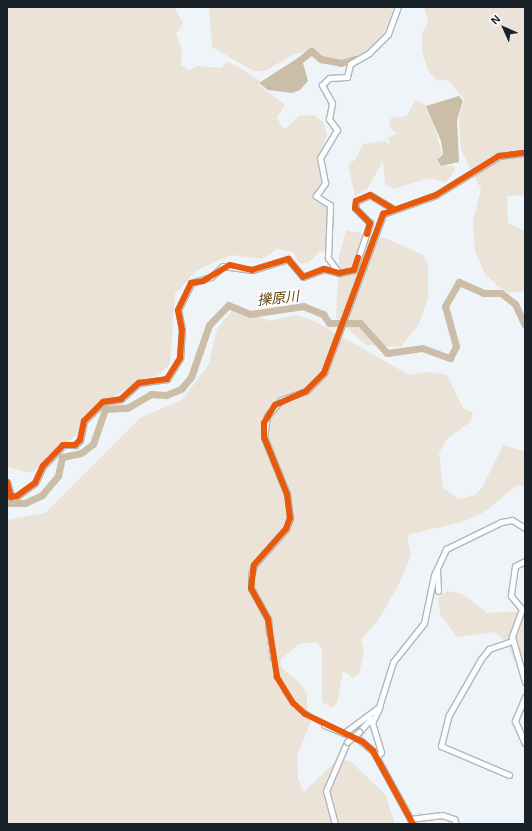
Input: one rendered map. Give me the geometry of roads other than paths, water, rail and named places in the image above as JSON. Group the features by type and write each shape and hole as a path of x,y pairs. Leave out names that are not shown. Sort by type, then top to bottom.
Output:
{"street":[{"path":"340,273 328,258 330,205 316,196 325,183 320,158 337,130 329,119 332,103 322,85 329,78 347,77 350,64 369,53 388,34 398,7"},
{"path":"269,633 268,619 251,588 251,575 254,565 286,529 290,518 287,494 264,437 264,423 270,410 281,400 306,391 324,373 378,222 392,208 436,195 483,164 499,156 525,153"},
{"path":"7,482 11,497 17,496 35,483 43,466 62,446 75,445 84,435 84,420 102,402 121,399 139,383 167,379 180,358 182,330 178,310 191,283 211,277 223,266 252,270 288,259 303,277 324,269 340,273 354,270 369,228 369,219 355,208 356,201 370,195 392,208"},
{"path":"378,756 381,752 372,723 393,662 424,623 436,567 447,548 483,529 512,520 525,528"},
{"path":"525,561 514,569 511,596 522,609 512,633 512,641 525,682"},
{"path":"436,567 438,591"},
{"path":"509,775 441,746 449,715 481,659 489,649 512,641"},
{"path":"525,697 515,721 525,743"},
{"path":"335,824 326,790 348,742 359,732 377,708"},
{"path":"344,732 377,708"},
{"path":"324,726 344,732 363,742 378,756 411,821 442,816 454,819 456,824"}],"waterway":[{"path":"295,64 311,51 321,59 341,63 355,59"},
{"name":"擽原川","path":"7,503 25,503 42,495 58,476 62,457 81,453 93,444 105,409 127,408 151,394 166,395 181,389 191,377 209,325 228,305 250,314 303,306 323,314 329,323 360,323 387,353 422,348 450,358 456,346 445,306 459,282 484,293 501,293 515,304 525,325"}],"tunnel":[{"path":"269,633 271,656 284,690 293,703 324,725"}]}
